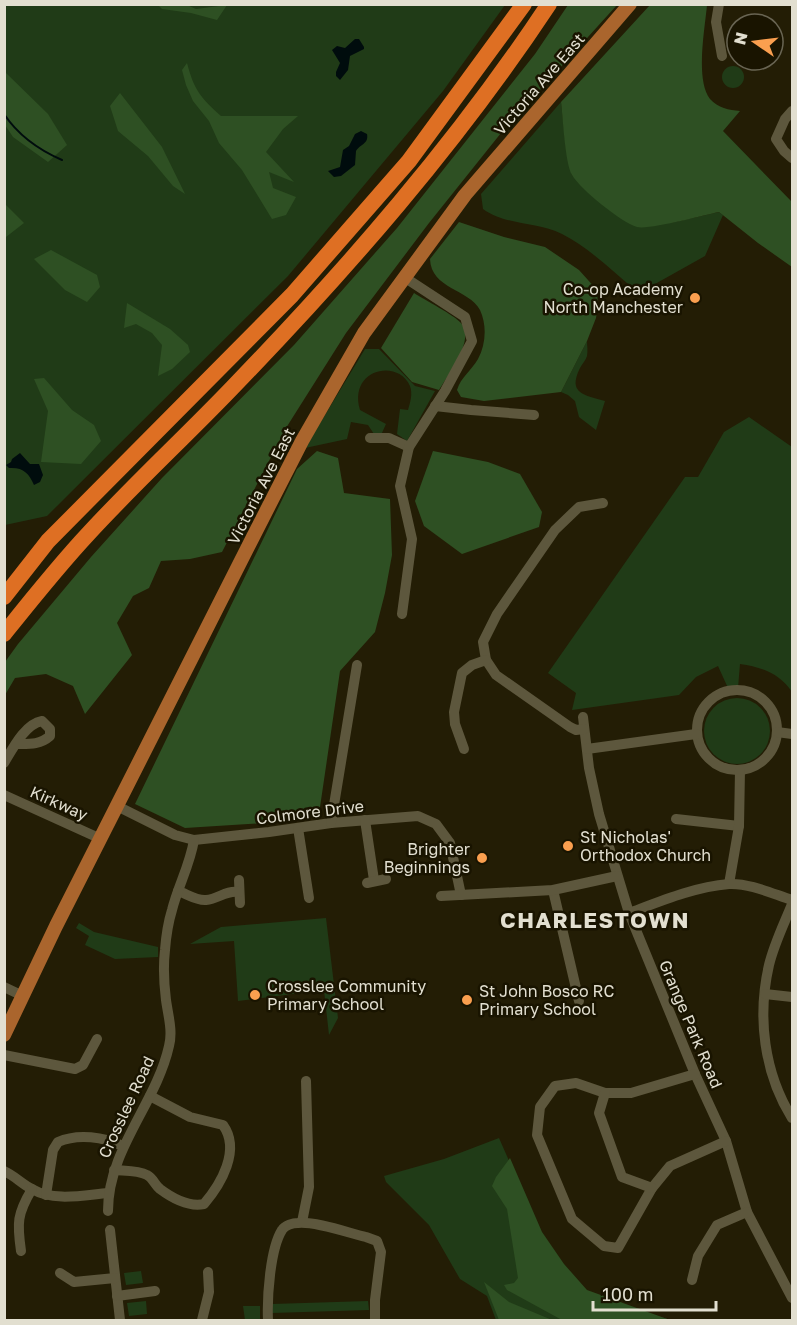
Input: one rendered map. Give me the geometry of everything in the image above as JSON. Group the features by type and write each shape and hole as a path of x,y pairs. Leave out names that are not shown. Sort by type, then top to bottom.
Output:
{"highway":[{"path":"4,597 48,541 300,286 409,161 524,4"},
{"path":"4,634 89,532 231,388 368,240 489,89 549,4"}],"main road":[{"name":"Victoria Ave East","path":"4,1035 302,441 364,333 465,195 630,4"}],"street":[{"path":"719,4 716,22 723,56"},
{"path":"792,111 785,119 776,139 784,152 792,158"},
{"path":"402,614 412,539 400,486 409,447 472,341 465,317 404,277"},
{"path":"435,406 534,415"},
{"path":"370,438 389,438 409,447"},
{"path":"584,729 578,730 570,727 496,675 486,660 483,642 497,614 555,530 579,507 603,503"},
{"path":"464,749 455,724 462,673 466,668 486,660"},
{"path":"332,823 357,665"},
{"path":"737,690 751,692 769,706 776,721 777,732 767,756 756,765 740,770 726,768 711,760 702,749 696,734 701,711 709,700 722,692 737,690"},
{"name":"Grange Park Road","path":"583,717 599,814 629,914 695,1074 726,1141 747,1212 792,1298"},
{"path":"777,732 792,734"},
{"path":"587,749 696,734"},
{"path":"4,763 16,744"},
{"path":"729,884 740,826 740,770"},
{"name":"Kirkway","path":"4,795 101,838"},
{"name":"Colmore Drive","path":"117,806 175,835 194,840 332,823 418,816 436,824 450,843 461,896"},
{"path":"676,819 740,826"},
{"path":"365,820 376,881"},
{"path":"298,828 309,898"},
{"name":"Crosslee Road","path":"108,1211 108,1193 114,1170 123,1146 164,1064 170,1042 171,1029 164,962 171,912 194,840"},
{"path":"441,896 553,890 617,876"},
{"path":"178,891 207,900 225,892 239,897 239,880"},
{"path":"629,914 676,895 729,884 762,890 792,902 775,947 765,994 765,1038 771,1072 777,1092 792,1118"},
{"path":"294,886 306,885"},
{"path":"553,890 579,1001"},
{"path":"4,987 22,996"},
{"path":"765,994 792,997"},
{"path":"4,1055 75,1069 83,1065 98,1039"},
{"path":"695,1074 631,1093 605,1093 576,1083 555,1086 540,1107 537,1135 572,1219 604,1246 618,1248 652,1188 670,1166 726,1141"},
{"path":"302,1222 309,1187 306,1081"},
{"path":"605,1093 599,1113 622,1177 652,1188"},
{"path":"114,1170 148,1175 159,1188 196,1206 204,1204 216,1189 227,1165 231,1144 229,1132 223,1125 190,1118 150,1096"},
{"path":"46,1195 53,1150 58,1142 100,1138 123,1146"},
{"path":"4,1171 46,1195 108,1193"},
{"path":"21,1251 17,1227 19,1215 32,1189"},
{"path":"692,1280 698,1256 717,1225 747,1212"},
{"path":"268,1320 269,1284 278,1240 283,1228 302,1222 373,1239 379,1244 381,1252 375,1320"},
{"path":"110,1230 120,1320"},
{"path":"202,1320 209,1292 207,1272"},
{"path":"60,1274 74,1282 115,1278"},
{"path":"117,1296 155,1291"}],"green space":[{"path":"4,5 505,5 443,91 288,276 47,516 5,525"},
{"path":"158,5 187,5 196,9 227,5 217,20 162,9"},
{"path":"568,5 617,5 501,133 346,333 286,428 222,552 190,559 161,561 149,588 133,596 117,623 132,655 85,714 73,686 46,674 15,678 5,695 5,662 18,644 91,557 162,478 294,345 397,228 535,54"},
{"path":"650,5 707,5 702,54 705,90 717,105 740,111 723,131 792,202 792,267 719,212 665,224 637,227 602,205 572,175 566,151 561,102"},
{"path":"187,63 199,93 221,116 298,116 283,129 266,152 294,182 269,172 273,188 296,197 286,215 272,219 242,170 219,143 209,121 193,101 186,85 182,70"},
{"path":"725,69 725,72 743,73 741,85 733,88 725,85 722,77"},
{"path":"5,72 48,114 67,145 48,162 13,137 5,125"},
{"path":"120,93 162,147 185,194 173,186 148,156 118,131 110,106"},
{"path":"561,102 566,148 572,175 638,227 675,222 719,212 723,215 705,256 639,293 592,254 562,234 502,218 483,209 481,194"},
{"path":"4,203 24,223 6,237 4,236"},
{"path":"459,222 504,237 545,247 579,270 597,290 596,318 561,392 484,401 461,397 457,390 459,385 478,359 483,347 484,322 475,303 437,277 430,259"},
{"path":"51,250 97,275 100,287 87,302 65,290 34,259"},
{"path":"414,293 452,316 461,323 465,330 459,357 439,390 412,382 381,348"},
{"path":"127,303 170,329 188,345 190,352 172,369 158,376 162,345 152,333 136,324 124,328"},
{"path":"587,341 587,356 580,368 576,383 580,392 605,401 596,430 579,417 575,401 561,392"},
{"path":"365,349 379,349 415,386 435,391 407,441 397,434 400,409 408,410 411,389 404,377 386,370 367,377 361,385 358,396 360,410 386,424 381,435 374,434 368,425 351,422 347,439 305,448"},
{"path":"44,378 72,410 94,425 101,441 81,464 41,462 48,411 34,379"},
{"path":"749,417 792,447 792,692 782,680 770,672 740,664 738,688 728,688 718,666 696,677 679,695 572,710 576,693 548,673 685,477 698,477 724,432"},
{"path":"317,451 338,458 344,493 390,499 392,555 375,632 340,671 319,814 266,823 185,828 135,804 297,469"},
{"path":"433,451 488,462 520,474 542,512 539,527 462,554 424,526 415,501"},
{"path":"730,698 744,698 756,703 765,712 770,731 768,744 761,755 744,764 730,764 718,759 709,750 704,738 704,724 709,712 718,703"},
{"path":"326,918 338,1018 329,1035 324,990 238,1001 234,941 190,944 221,927"},
{"path":"79,923 94,932 158,947 158,957 115,959 85,945 89,936 76,928"},
{"path":"499,1138 541,1233 574,1281 593,1297 671,1320 496,1320 487,1296 460,1279 429,1225 386,1182 384,1176 444,1159"},
{"path":"510,1158 542,1232 564,1264 587,1290 670,1320 562,1320 507,1290 504,1285 514,1283 518,1278 507,1209 492,1186"},
{"path":"141,1271 143,1283 126,1285 124,1273"},
{"path":"484,1282 509,1302 552,1320 499,1320"},
{"path":"146,1301 147,1314 129,1316 127,1303"},
{"path":"368,1301 369,1310 272,1313 272,1304"},
{"path":"243,1306 260,1306 260,1320 245,1320"}],"shaded area":[{"path":"355,39 359,39 364,49 350,56 348,70 340,80 336,72 340,63 332,50 337,46 345,48"},
{"path":"361,131 367,134 367,137 356,151 355,165 341,176 334,177 328,171 340,167 343,150 349,146 355,134"},
{"path":"20,453 30,464 39,464 43,475 40,482 34,485 25,472 6,465"}],"waterway":[{"path":"4,114 30,141 45,152 62,160"}],"place":[{"name":"Co-op Academy North Manchester","path":"695,298"},
{"name":"St Nicholas' Orthodox Church","path":"568,846"},
{"name":"Brighter Beginnings","path":"482,858"},
{"name":"Crosslee Community Primary School","path":"255,995"},
{"name":"St John Bosco RC Primary School","path":"467,1000"}],"district":[{"name":"CHARLESTOWN","path":"595,920"}]}
